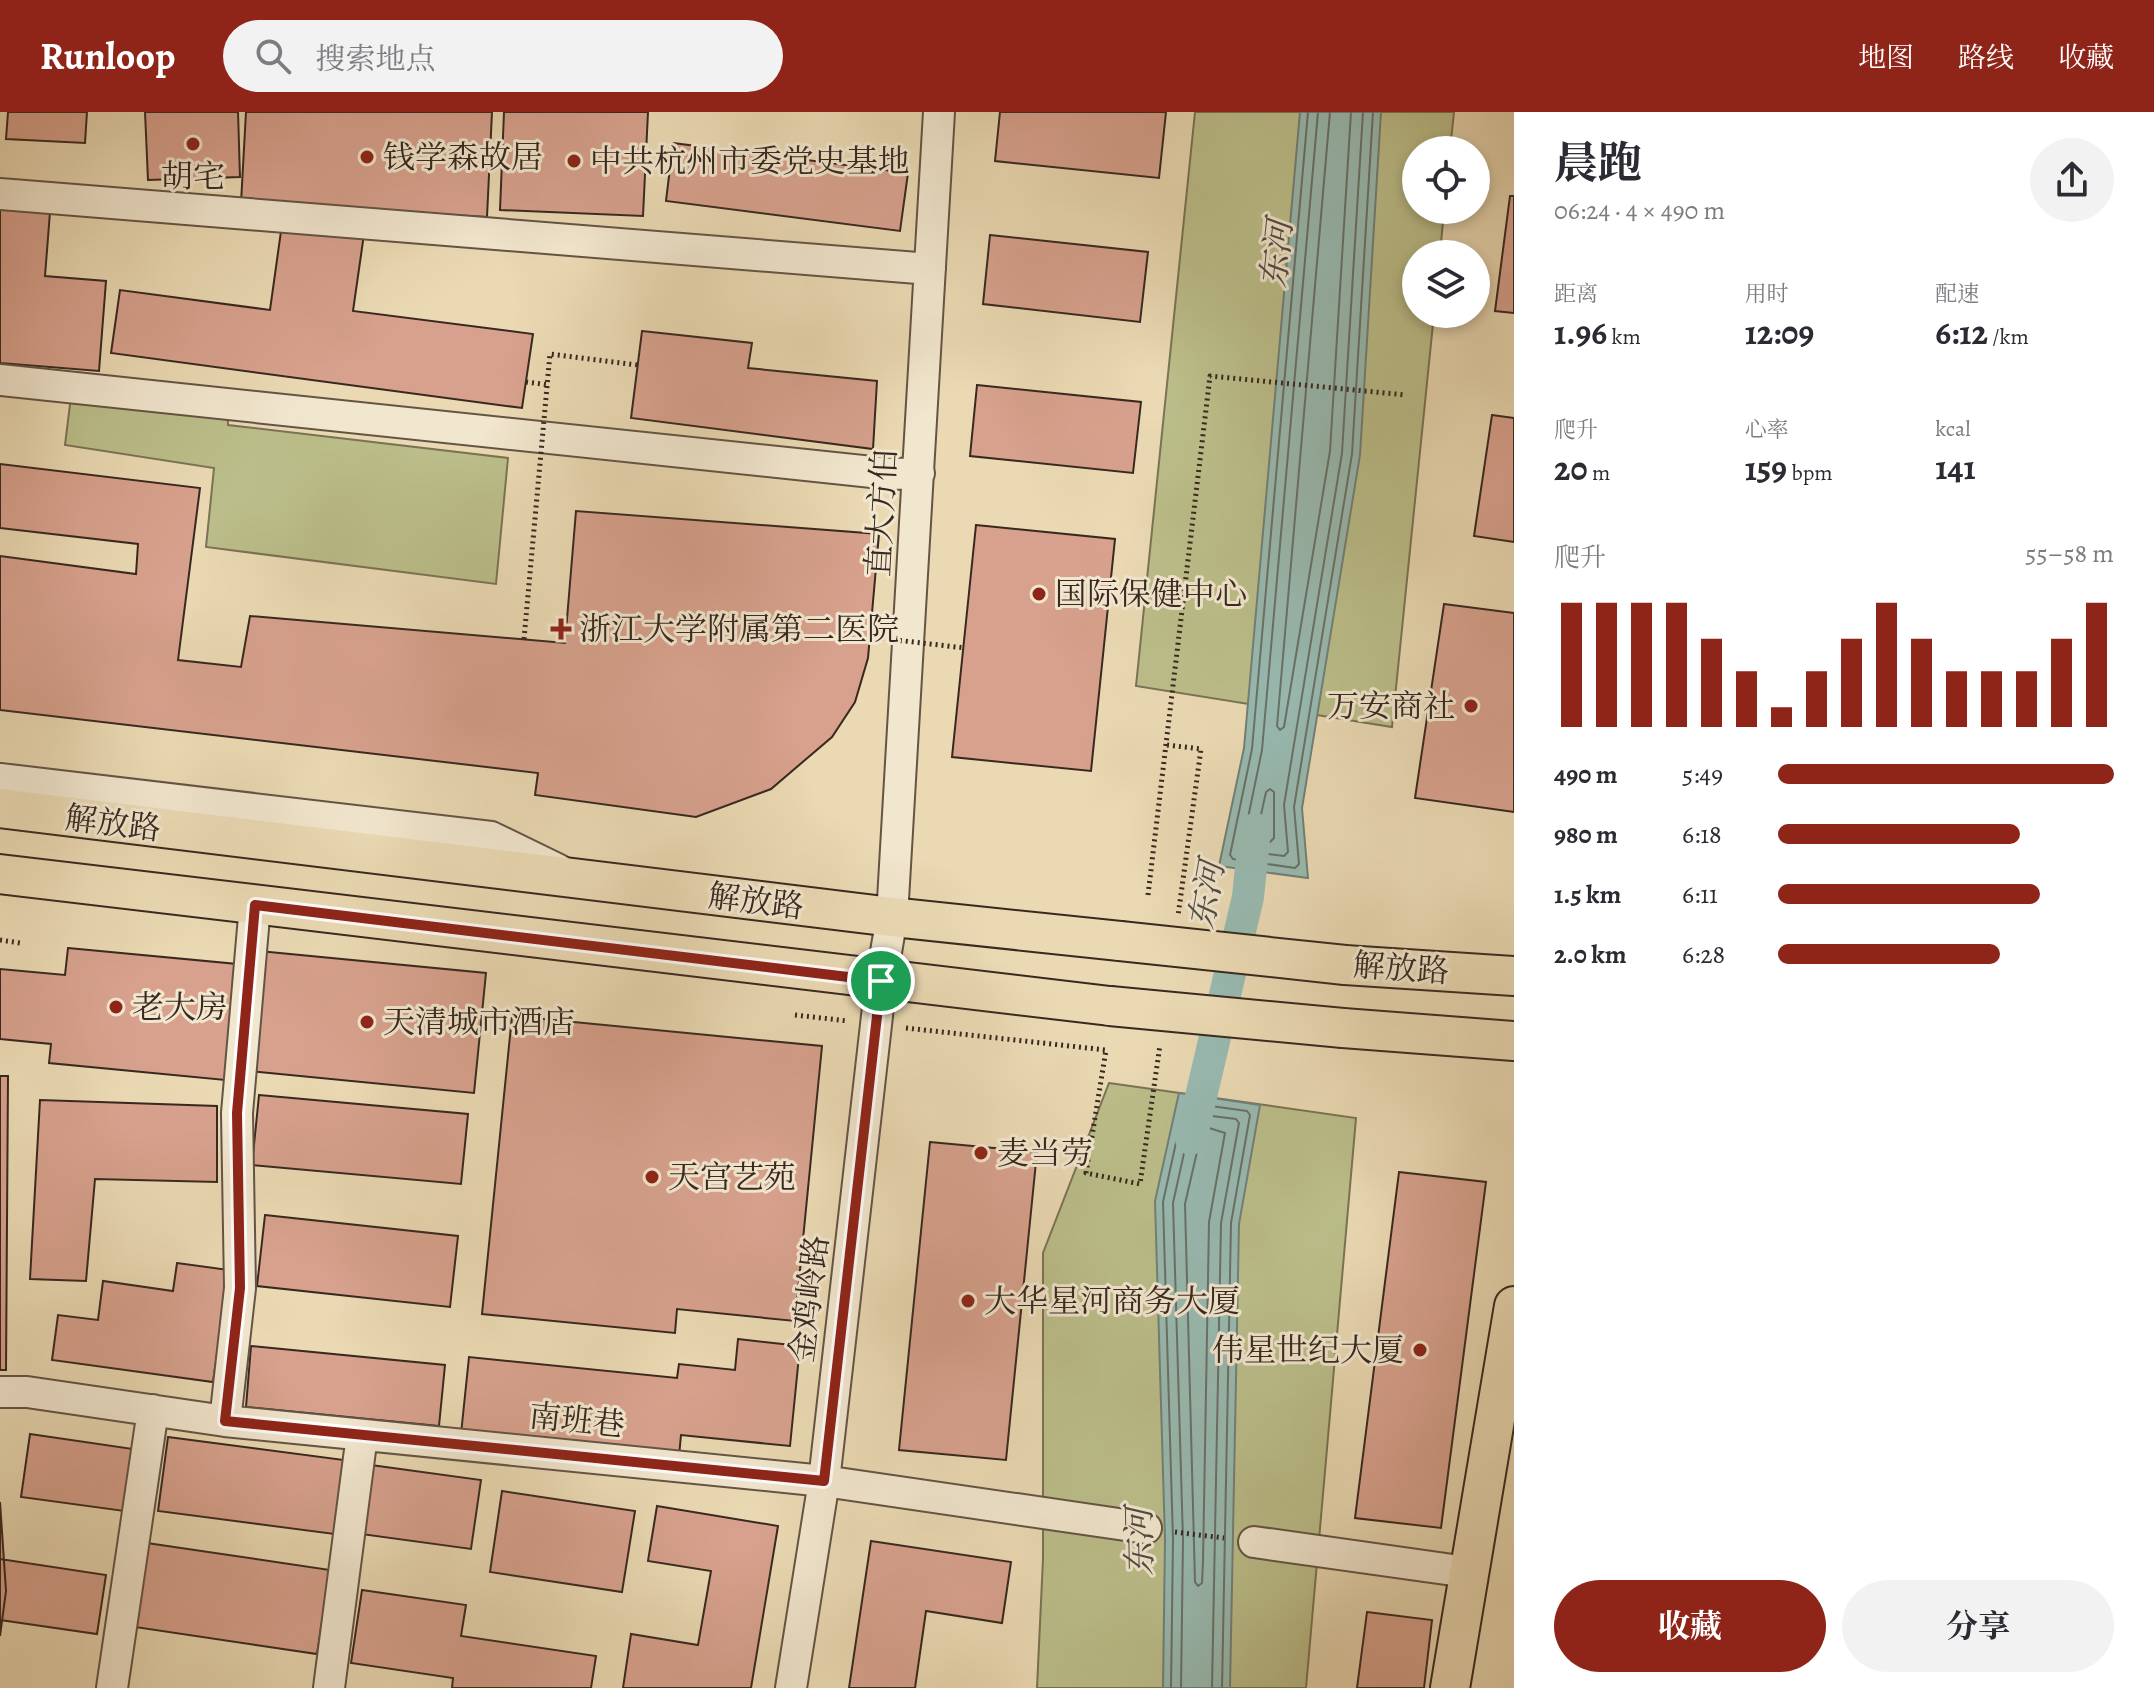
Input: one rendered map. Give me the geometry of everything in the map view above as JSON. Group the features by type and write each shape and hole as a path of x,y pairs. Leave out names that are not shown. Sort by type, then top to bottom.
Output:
{"main road":[{"name":"解放路","path":"0,808 892,917 1345,965 1514,976"},
{"name":"解放路","path":"0,874 881,981 1110,1006 1514,1041"},
{"path":"1450,1688 1467,1572 1514,1306"}],"street":[{"name":"直大方伯","path":"892,917 939,112"},
{"path":"0,194 930,269"},
{"path":"0,380 875,472 919,473"},
{"path":"0,779 491,837 579,880"},
{"path":"225,1421 240,1288 237,1113 255,905"},
{"name":"金鸡岭路","path":"791,1688 824,1481 881,981 892,917"},
{"name":"南班巷","path":"0,1392 27,1392 225,1421 824,1481 1146,1528"},
{"path":"112,1688 153,1410"},
{"path":"329,1688 362,1435"},
{"path":"1254,1542 1467,1572"}],"path":[{"path":"524,639 550,354 638,365"},
{"path":"1148,895 1210,376 1406,395"},
{"path":"526,382 549,385"},
{"path":"870,637 965,648"},
{"path":"0,940 20,943"},
{"path":"795,1015 1106,1050 1086,1173"},
{"path":"1146,1528 1254,1542"}],"green space":[{"path":"1195,112 1454,112 1451,136 1402,136 1402,224 1443,224 1441,240 1402,240 1402,328 1433,328 1392,727 1136,686"},
{"path":"73,380 228,398 228,425 508,458 496,584 206,547 214,468 65,445"},
{"path":"1109,1083 1356,1118 1306,1688 1037,1688 1043,1559 1043,1253"}],"water":[{"path":"1300,112 1381,112 1360,455 1302,808 1308,878 1219,866 1244,748"},
{"path":"1179,1093 1260,1105 1239,1224 1230,1688 1163,1688 1165,1540 1155,1201"}],"building":[{"name":"胡宅","path":"8,112 87,112 85,143 6,139"},
{"name":"胡宅","path":"145,112 238,112 240,177 148,180"},
{"name":"钱学森故居","path":"246,112 492,112 487,217 241,203"},
{"name":"中共杭州市委党史基地","path":"504,112 648,112 643,216 500,210"},
{"path":"1000,112 1166,112 1159,178 995,161"},
{"path":"673,143 908,173 900,231 666,201"},
{"path":"1510,196 1514,196 1514,313 1495,311"},
{"path":"0,208 50,212 45,276 106,281 99,371 0,363"},
{"path":"282,224 364,234 353,311 533,334 522,408 111,353 120,290 270,310"},
{"path":"990,235 1148,252 1140,322 983,304"},
{"path":"642,331 752,343 748,368 877,381 873,449 631,418"},
{"path":"977,385 1141,402 1133,473 970,456"},
{"path":"1492,415 1514,418 1514,542 1474,536"},
{"path":"0,464 200,488 178,660 241,667 250,616 565,643 576,511 879,534 868,658 855,702 832,737 771,789 696,817 535,795 538,773 0,710 0,556 136,574 138,544 0,528"},
{"name":"国际保健中心","path":"976,525 1115,539 1091,771 952,757"},
{"name":"万安商社","path":"1444,604 1514,613 1514,812 1415,798"},
{"name":"老大房","path":"68,948 237,964 225,1080 49,1063 51,1044 0,1039 0,969 65,975"},
{"name":"天清城市酒店","path":"259,951 486,973 474,1093 248,1071"},
{"name":"天宫艺苑","path":"512,1016 822,1046 795,1321 677,1309 675,1333 482,1314"},
{"path":"0,1076 8,1076 6,1370 0,1370"},
{"path":"259,1095 468,1114 461,1184 252,1165"},
{"path":"40,1100 217,1106 217,1182 95,1179 86,1281 30,1279"},
{"name":"大华星河商务大厦","path":"930,1142 1037,1152 1006,1460 899,1450"},
{"name":"伟星世纪大厦","path":"1399,1172 1486,1182 1441,1528 1355,1518"},
{"path":"265,1215 458,1236 450,1307 257,1286"},
{"path":"177,1263 229,1270 213,1382 52,1360 58,1315 98,1320 103,1281 173,1291"},
{"path":"738,1339 800,1346 790,1446 681,1435 679,1456 461,1434 469,1357 677,1378 679,1364 735,1370"},
{"path":"251,1346 445,1365 439,1426 246,1407"},
{"path":"30,1434 133,1449 124,1511 21,1497"},
{"path":"168,1437 344,1460 334,1534 158,1511"},
{"path":"371,1465 481,1480 471,1549 361,1534"},
{"path":"502,1491 635,1511 622,1592 490,1572"},
{"path":"0,1502 6,1591 0,1636"},
{"path":"657,1506 778,1526 751,1688 623,1688 631,1634 698,1645 711,1571 648,1561"},
{"path":"871,1541 1011,1562 1002,1623 926,1611 915,1688 849,1688"},
{"path":"147,1543 330,1570 317,1654 135,1627"},
{"path":"0,1559 106,1575 97,1634 0,1620"},
{"path":"362,1590 466,1605 461,1636 596,1656 591,1688 452,1688 453,1678 351,1663"},
{"path":"1367,1612 1432,1620 1424,1688 1357,1688"}],"waterway":[{"name":"东河","path":"1191,1139 1248,897 1255,829"}],"place":[{"name":"胡宅","path":"193,144"},
{"name":"钱学森故居","path":"367,157"},
{"name":"中共杭州市委党史基地","path":"574,161"},
{"name":"国际保健中心","path":"1039,594"},
{"name":"浙江大学附属第二医院","path":"561,629"},
{"name":"万安商社","path":"1471,706"},
{"name":"老大房","path":"116,1007"},
{"name":"天清城市酒店","path":"367,1022"},
{"name":"麦当劳","path":"981,1153"},
{"name":"天宫艺苑","path":"652,1177"},
{"name":"大华星河商务大厦","path":"968,1301"},
{"name":"伟星世纪大厦","path":"1420,1350"}],"route":[{"path":"255,905 881,981 824,1481 225,1421 240,1288 237,1113 255,905"}]}
